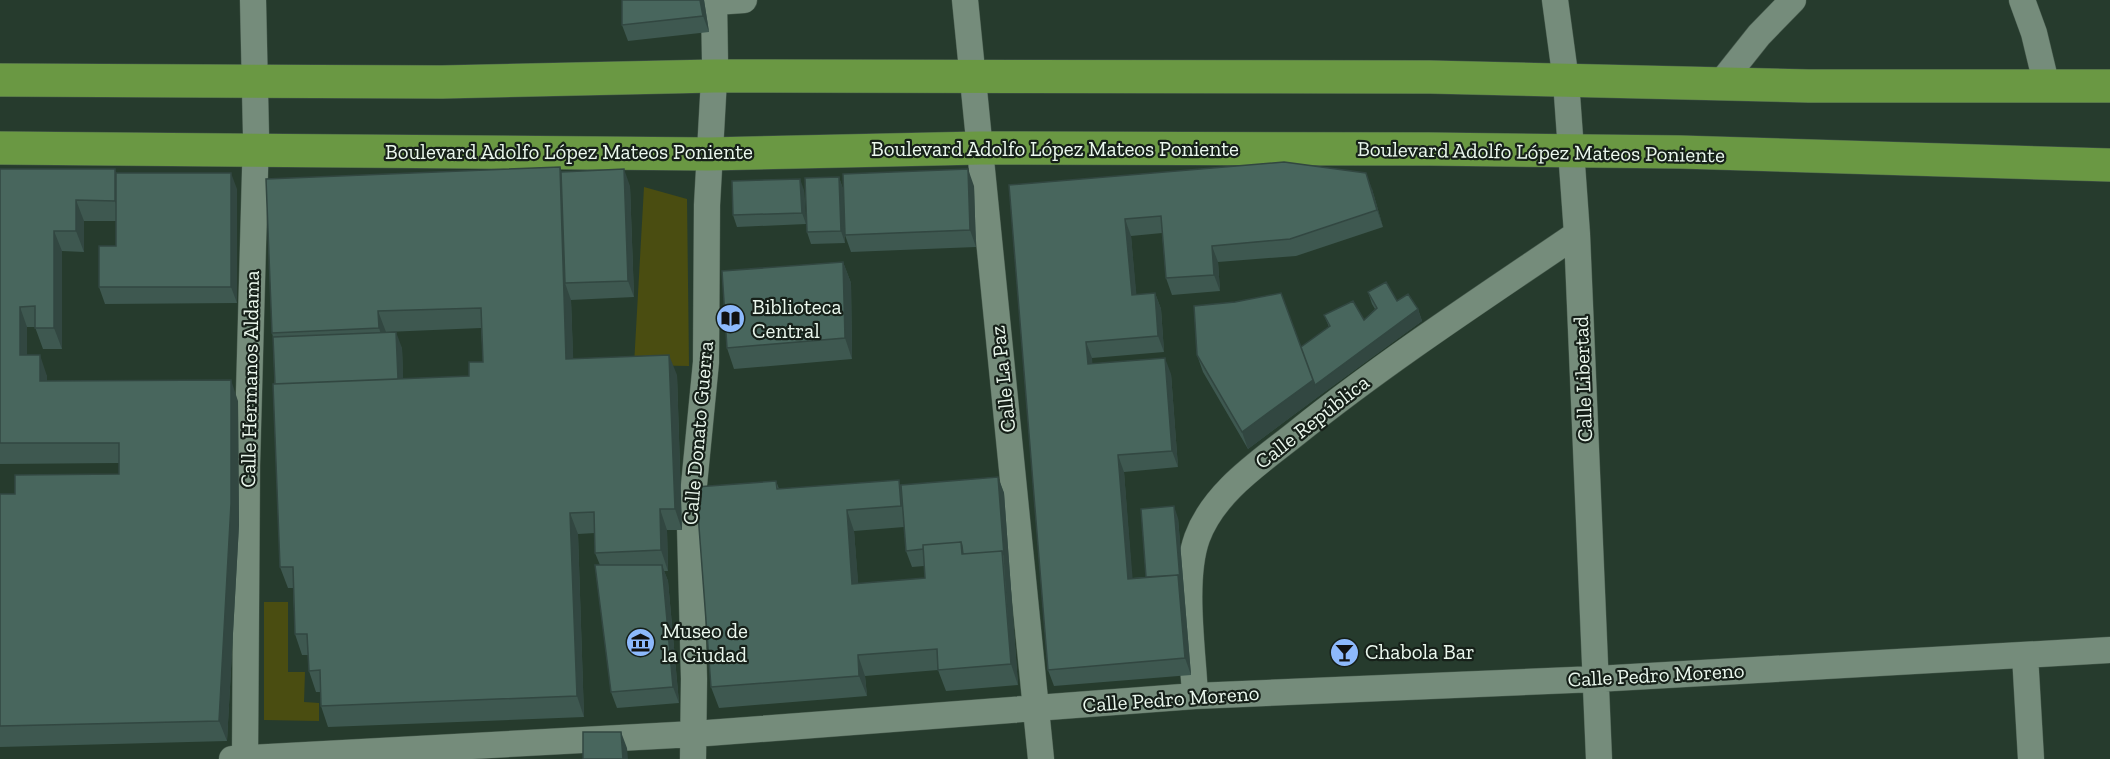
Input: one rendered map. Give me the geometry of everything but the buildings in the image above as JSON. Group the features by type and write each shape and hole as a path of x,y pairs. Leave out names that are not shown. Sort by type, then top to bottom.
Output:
{"main road":[{"path":"0,80 255,79 442,82 714,76 1406,76 1720,84 2110,86"},
{"name":"Boulevard Adolfo López Mateos Poniente","path":"0,148 709,154 980,148 1429,149 1680,152 2110,165"}],"street":[{"name":"Calle Hermanos Aldama","path":"245,759 247,466 256,151 253,0"},
{"path":"714,1 744,0"},
{"name":"Calle La Paz","path":"965,0 1041,759"},
{"name":"Calle Libertad","path":"1555,0 1566,81 1576,234 1599,759"},
{"path":"1720,84 1759,35 1793,0"},
{"path":"2022,0 2034,33 2047,87"},
{"name":"Calle Donato Guerra","path":"693,747 690,526 706,362 714,1"},
{"name":"Calle República","path":"1195,696 1190,568 1197,537 1212,510 1240,478 1350,390 1576,234"},
{"name":"Calle Pedro Moreno","path":"232,759 693,747 1035,708 1195,696 1596,679 2110,650"},
{"path":"2025,655 2031,759"}],"shaded area":[{"path":"644,187 687,199 689,366 634,365"},
{"path":"264,602 288,602 288,672 305,672 304,702 319,703 319,721 264,720"}],"place":[{"name":"Biblioteca Central","path":"731,319"},
{"name":"Museo de la Ciudad","path":"641,643"},
{"name":"Chabola Bar","path":"1344,652"}]}
